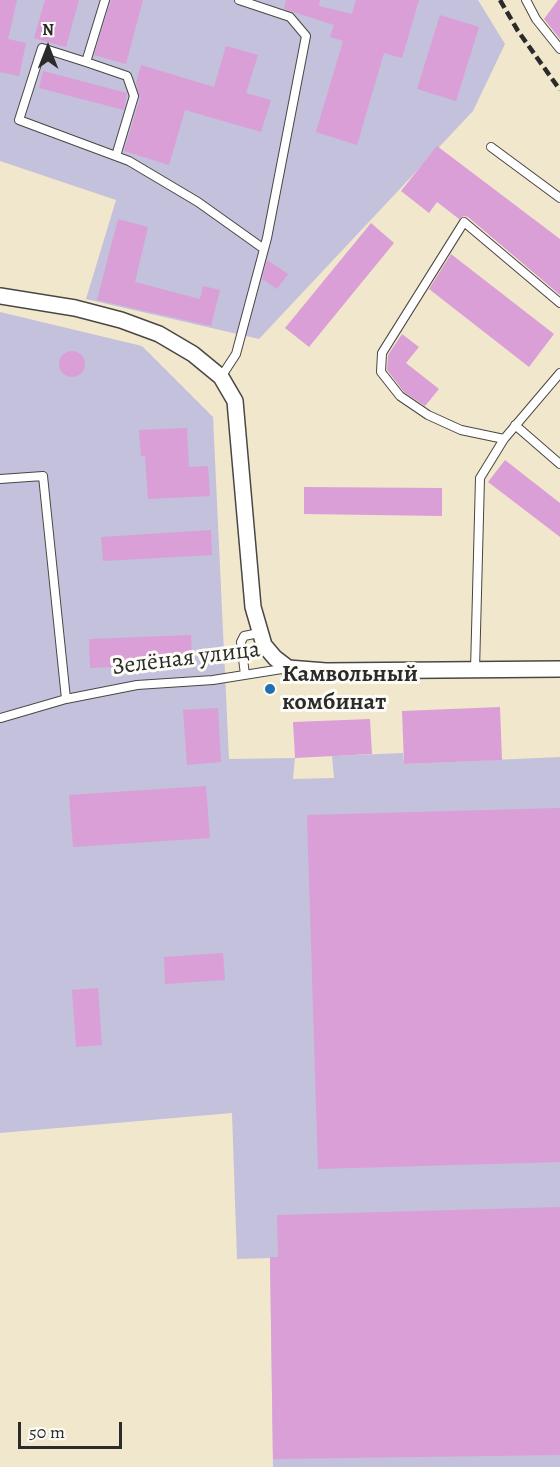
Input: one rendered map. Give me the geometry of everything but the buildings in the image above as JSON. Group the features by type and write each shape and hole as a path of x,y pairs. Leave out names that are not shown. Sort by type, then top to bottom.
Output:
{"street":[{"path":"0,296 75,308 121,320 159,334 193,354 221,377 235,401 253,607 264,645 288,668"},
{"name":"Зелёная улица","path":"288,668 326,671 560,669"}],"lane":[{"path":"86,62 105,0"},
{"path":"221,377 236,354 264,249 306,36 290,17 239,0"},
{"path":"526,0 536,19 560,49"},
{"path":"116,156 134,96 127,76 42,48 19,120 129,161 198,202 264,249"},
{"path":"491,147 560,198"},
{"path":"504,439 461,430 428,415 400,396 381,372 382,353 464,222 560,303"},
{"path":"475,670 480,478 504,439 560,373"},
{"path":"515,425 560,464"},
{"path":"0,479 43,476 66,699"},
{"path":"245,675 241,642 244,636 259,633"},
{"name":"Зелёная улица","path":"1,718 66,699 137,685 213,680 288,668"}],"shaded area":[{"path":"0,0 478,0 505,44 473,111 259,339 86,299 116,200 0,161"},
{"path":"0,312 142,346 213,417 229,759 295,758 293,779 334,778 332,756 403,753 404,764 560,757 560,1467 273,1467 270,1258 237,1259 232,1113 0,1133"}],"railway":[{"path":"500,0 518,31 560,90"}],"place":[{"name":"Камвольный комбинат","path":"270,689"}]}
